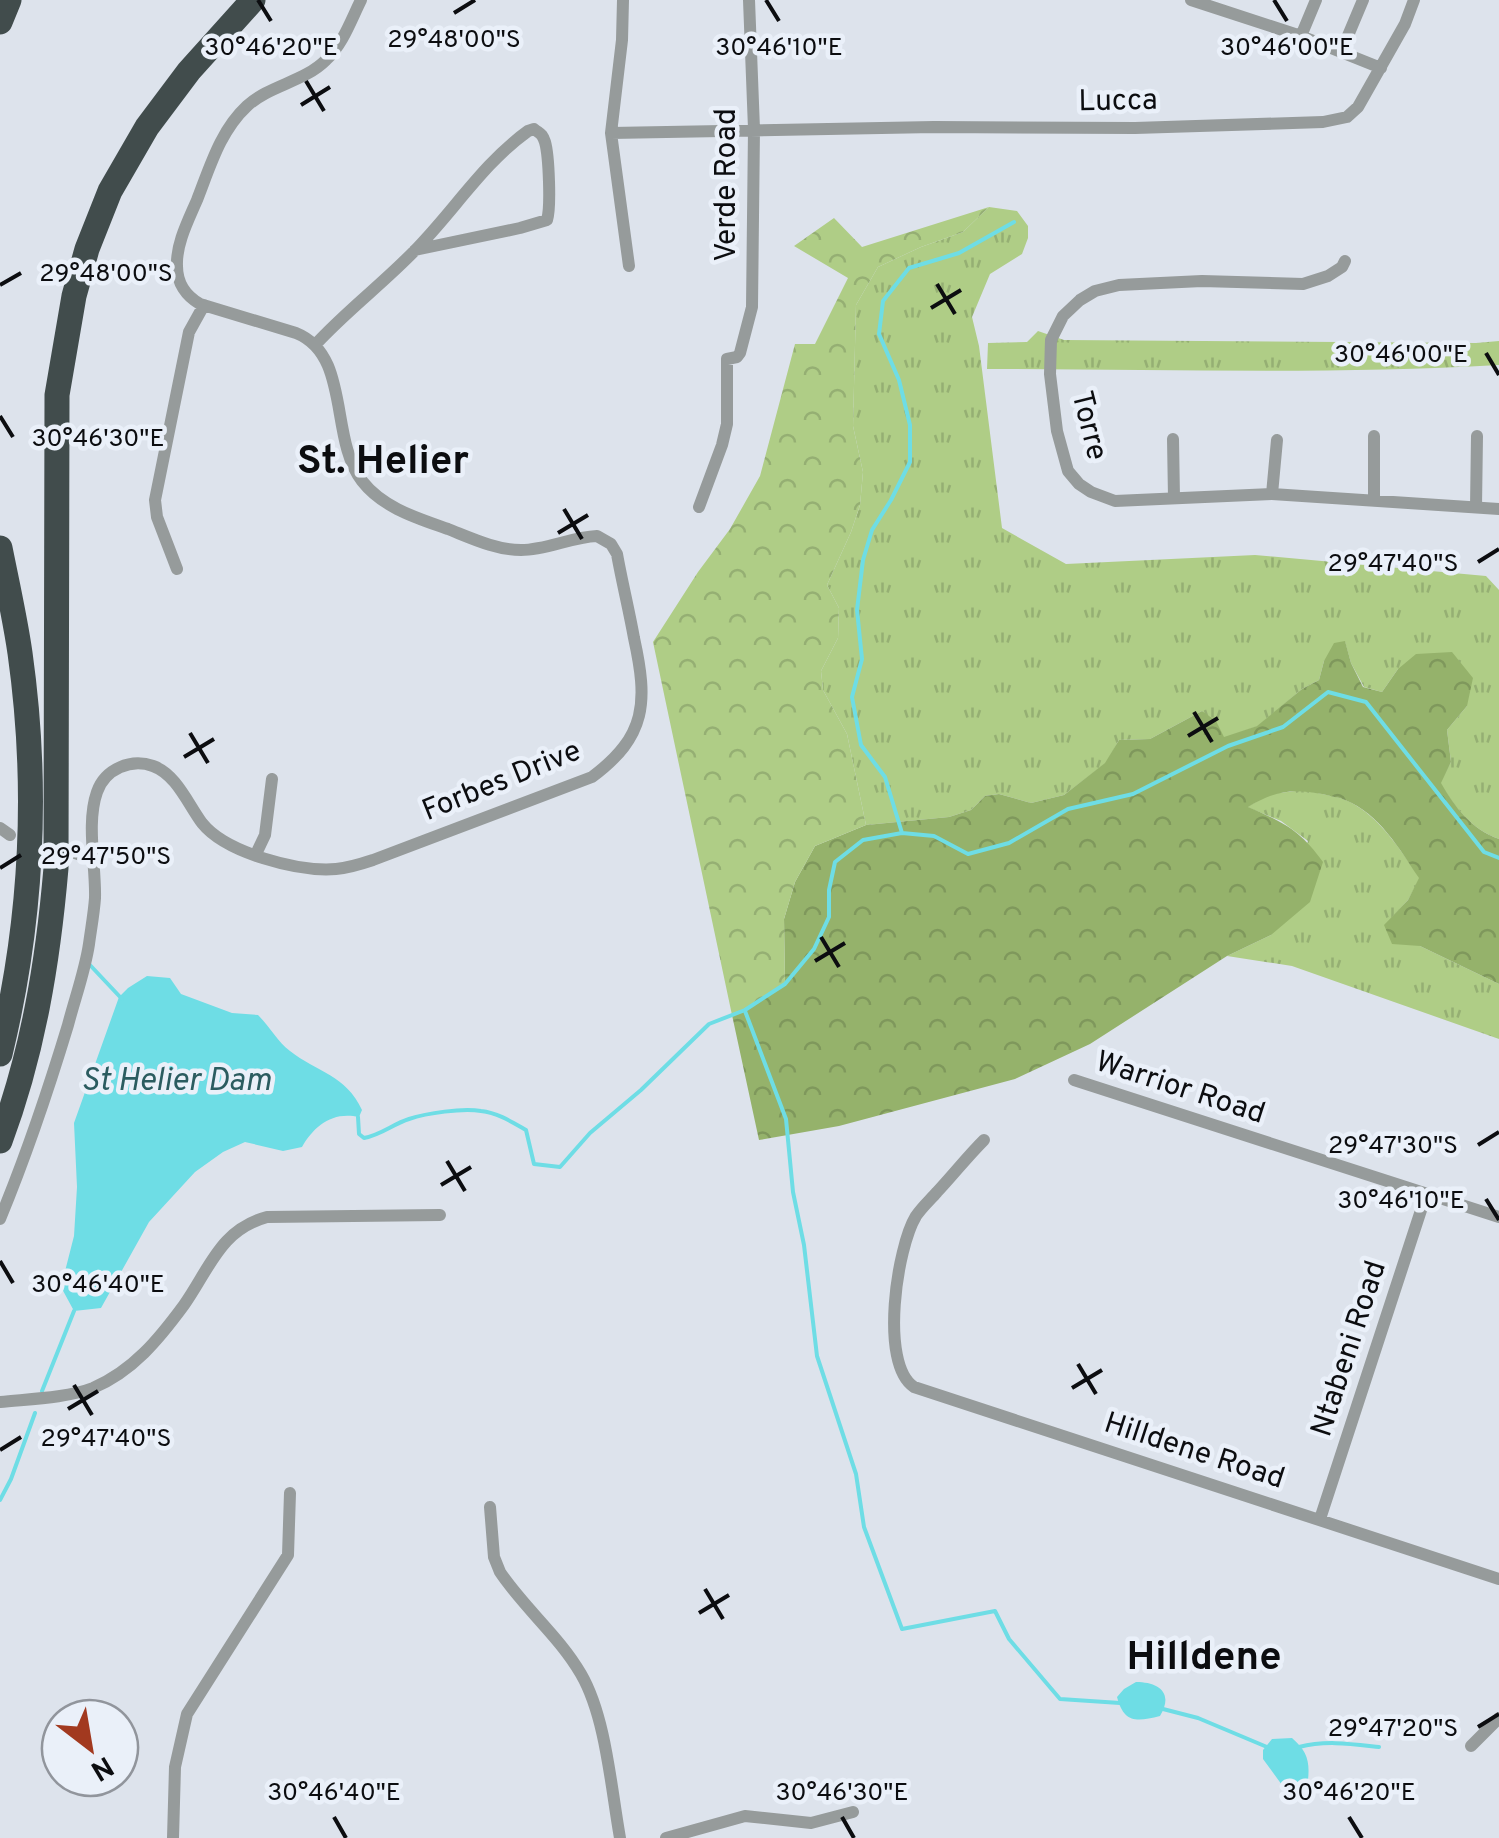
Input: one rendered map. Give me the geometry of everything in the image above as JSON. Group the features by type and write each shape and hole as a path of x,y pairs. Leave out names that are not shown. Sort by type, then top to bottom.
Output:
{"highway":[{"path":"0,22 9,0"},
{"path":"0,1142 40,1006 56,868 57,396 74,296 110,191 147,126 188,67 254,0"},
{"path":"0,548 20,651 30,779 29,874 22,950 0,1054"}],"street":[{"path":"361,0 339,44 326,60 252,101 230,125 180,242 176,264 179,280 188,296 204,306 296,333 315,344 416,250 502,154 528,131 540,133 545,142 548,178 547,220 416,250"},
{"path":"624,0 611,133 628,266"},
{"name":"Verde Road","path":"699,507 727,424 727,359 740,353 752,307 754,130 750,0"},
{"path":"1192,0 1302,36 1381,68"},
{"path":"1302,36 1316,0"},
{"path":"1346,38 1362,0"},
{"name":"Lucca","path":"611,133 1134,128 1308,124 1340,119 1358,108 1406,24 1414,0"},
{"name":"Torre","path":"1345,261 1328,276 1303,284 1202,281 1118,285 1088,294 1063,316 1052,340 1050,374 1057,431 1068,471 1079,484 1106,500 1126,502 1272,494 1499,509"},
{"path":"177,568 157,517 155,500 189,332 204,306"},
{"name":"Forbes Drive","path":"93,859 97,790 118,767 133,763 149,764 170,776 208,830 219,838 282,863 336,869 360,864 571,786 592,776 619,754 632,734 643,686 617,554 611,544 596,536 534,549 508,549 390,505 362,482 354,467 342,435 329,368 315,344"},
{"path":"1374,436 1374,500"},
{"path":"1476,436 1476,507"},
{"path":"1172,439 1174,498"},
{"path":"1272,494 1277,440"},
{"path":"256,854 265,835 272,780"},
{"path":"0,1220 50,1086 82,974 95,900 93,859 72,852"},
{"name":"Warrior Road","path":"1074,1080 1499,1217"},
{"name":"Hilldene Road","path":"984,1140 917,1214 906,1242 898,1275 895,1344 898,1364 908,1382 1499,1579"},
{"name":"Ntabeni Road","path":"1320,1520 1426,1194"},
{"path":"0,1402 88,1390 140,1358 184,1304 230,1236 255,1220 440,1216"},
{"path":"173,1838 175,1767 187,1714 288,1554 290,1493"},
{"path":"490,1507 494,1556 500,1572 576,1666 591,1693 620,1838"},
{"path":"1471,1746 1499,1718"},
{"path":"666,1838 745,1816 812,1823 853,1812"}],"green space":[{"path":"989,207 1017,211 1028,226 1022,254 990,274 972,317 1002,528 1066,564 1255,555 1486,576 1499,590 1499,839 1465,816 1440,783 1451,762 1447,730 1467,706 1398,669 1382,692 1364,687 1345,642 1324,661 1319,680 1302,689 1258,726 1224,738 1202,711 1150,739 1119,740 1106,763 1064,795 1031,803 999,794 985,796 971,810 949,817 866,825 847,734 823,690 821,671 838,638 839,608 827,585 860,505 863,472 853,426 856,305 878,267 963,232"},
{"path":"989,207 963,232 878,267 856,305 853,426 863,472 860,505 827,585 839,608 838,638 821,671 823,690 847,734 866,825 815,846 795,882 784,919 785,984 732,1015 653,642 730,529 760,476 795,344 815,344 848,278 794,246 834,218 862,247"},
{"path":"1038,331 1064,340 1499,341 1499,365 1307,371 987,369 988,343 1027,342"},
{"path":"1345,641 1363,687 1382,692 1398,669 1416,654 1452,652 1473,678 1467,706 1447,730 1451,762 1441,783 1465,816 1499,839 1499,984 1420,946 1392,944 1384,925 1408,900 1419,878 1396,844 1368,814 1345,800 1311,792 1284,792 1248,807 1290,828 1323,862 1310,902 1271,935 1227,956 1090,1044 1015,1079 839,1126 759,1140 732,1015 785,984 784,919 795,882 815,846 866,825 949,817 971,810 985,796 999,794 1031,803 1064,795 1105,763 1119,740 1150,739 1202,711 1216,721 1224,737 1257,726 1319,680 1334,643"},
{"path":"1304,790 1350,802 1389,835 1420,878 1408,900 1385,925 1499,984 1499,1039 1292,966 1227,956 1271,935 1308,841 1281,821 1247,807 1270,794"}],"water":[{"name":"St Helier Dam","path":"147,976 170,978 181,994 232,1013 258,1015 290,1051 348,1089 362,1110 359,1117 340,1116 325,1122 302,1147 283,1151 245,1142 223,1152 195,1172 149,1222 101,1308 74,1311 61,1287 74,1236 74,1123 119,997"},
{"path":"1136,1682 1162,1690 1165,1701 1160,1716 1138,1719 1123,1712 1117,1697"},
{"path":"1292,1738 1306,1757 1308,1780 1282,1785 1263,1759 1263,1750 1272,1739"}],"waterway":[{"path":"902,833 885,777 861,745 852,697 862,659 857,610 863,560 872,530 910,462 910,425 899,380 879,334 883,301 909,268 959,253 1014,222"},
{"path":"358,1117 359,1134 364,1138 425,1115 464,1110 487,1112 526,1130 534,1164 560,1167 590,1133 709,1024 745,1010 785,984 814,949 829,917 835,862 863,840 902,833 934,836 968,854 1009,843 1068,809 1133,794 1228,746 1283,727 1328,692 1366,702 1484,852 1499,858"},
{"path":"89,964 122,999"},
{"path":"745,1011 786,1119 817,1356 856,1474 864,1527 902,1629 995,1611 1009,1639 1060,1699 1120,1703"},
{"path":"42,1391 74,1311"},
{"path":"0,1500 35,1413"},
{"path":"1163,1709 1198,1718 1267,1747"},
{"path":"1299,1747 1329,1743 1379,1747"}],"district":[{"name":"St. Helier","path":"383,463"},
{"name":"Hilldene","path":"1204,1659"}]}
